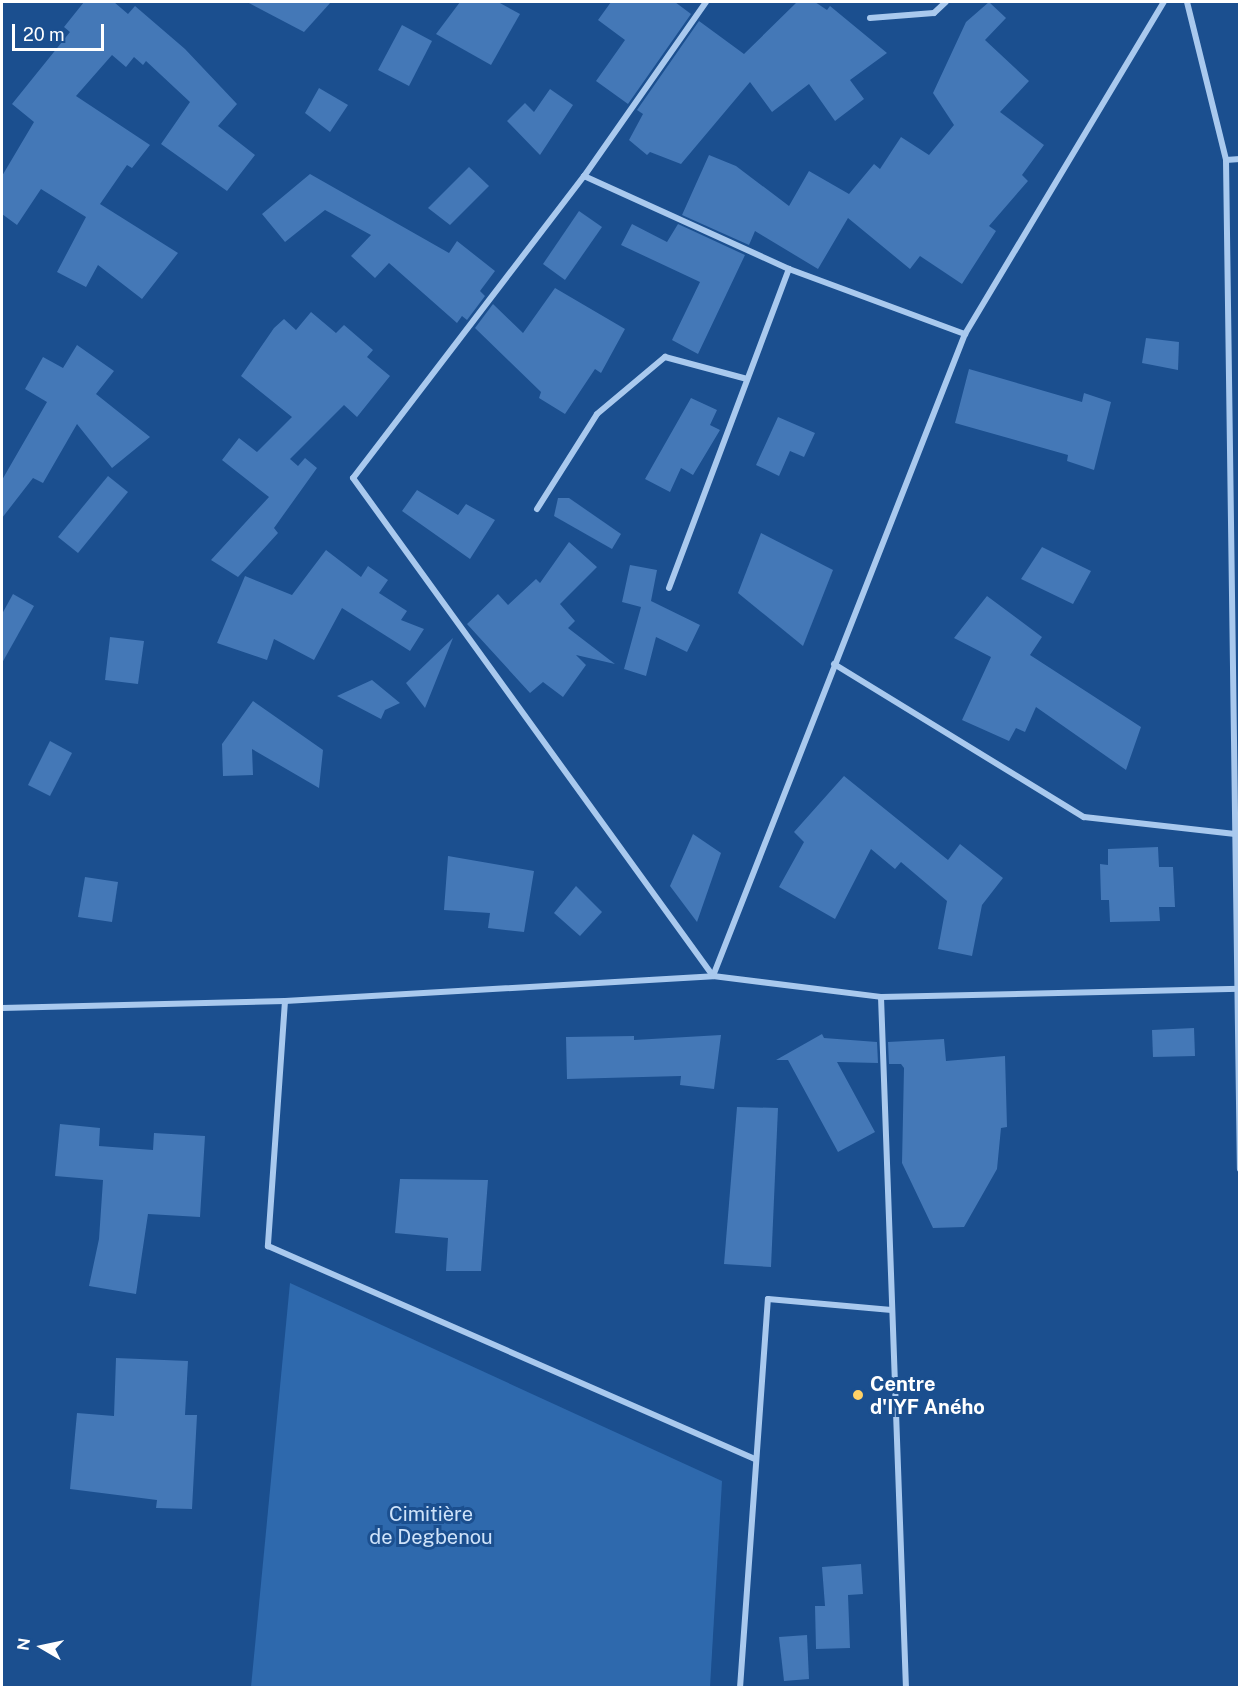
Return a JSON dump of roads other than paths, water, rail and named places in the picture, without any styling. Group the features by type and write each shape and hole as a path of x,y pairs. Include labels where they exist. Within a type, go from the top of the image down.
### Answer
{"street":[{"path":"706,2 584,176 353,478 713,976"},
{"path":"870,18 934,13 946,2"},
{"path":"713,976 965,334 1164,2"},
{"path":"1187,2 1226,160 1239,1169"},
{"path":"1226,160 1239,159"},
{"path":"584,176 789,269 965,334"},
{"path":"669,588 789,269"},
{"path":"537,509 597,414 665,357 747,379"},
{"path":"834,664 1084,818 1235,834"},
{"path":"2,1008 285,1001 713,976 881,997 1238,989"},
{"path":"881,997 906,1688"},
{"path":"285,1001 268,1245 755,1459"},
{"path":"740,1688 768,1299 892,1310"}],"place":[{"name":"Centre d'IYF Aného","path":"858,1395"}],"park label":[{"name":"Cimitière de Degbenou","path":"431,1526"}]}
